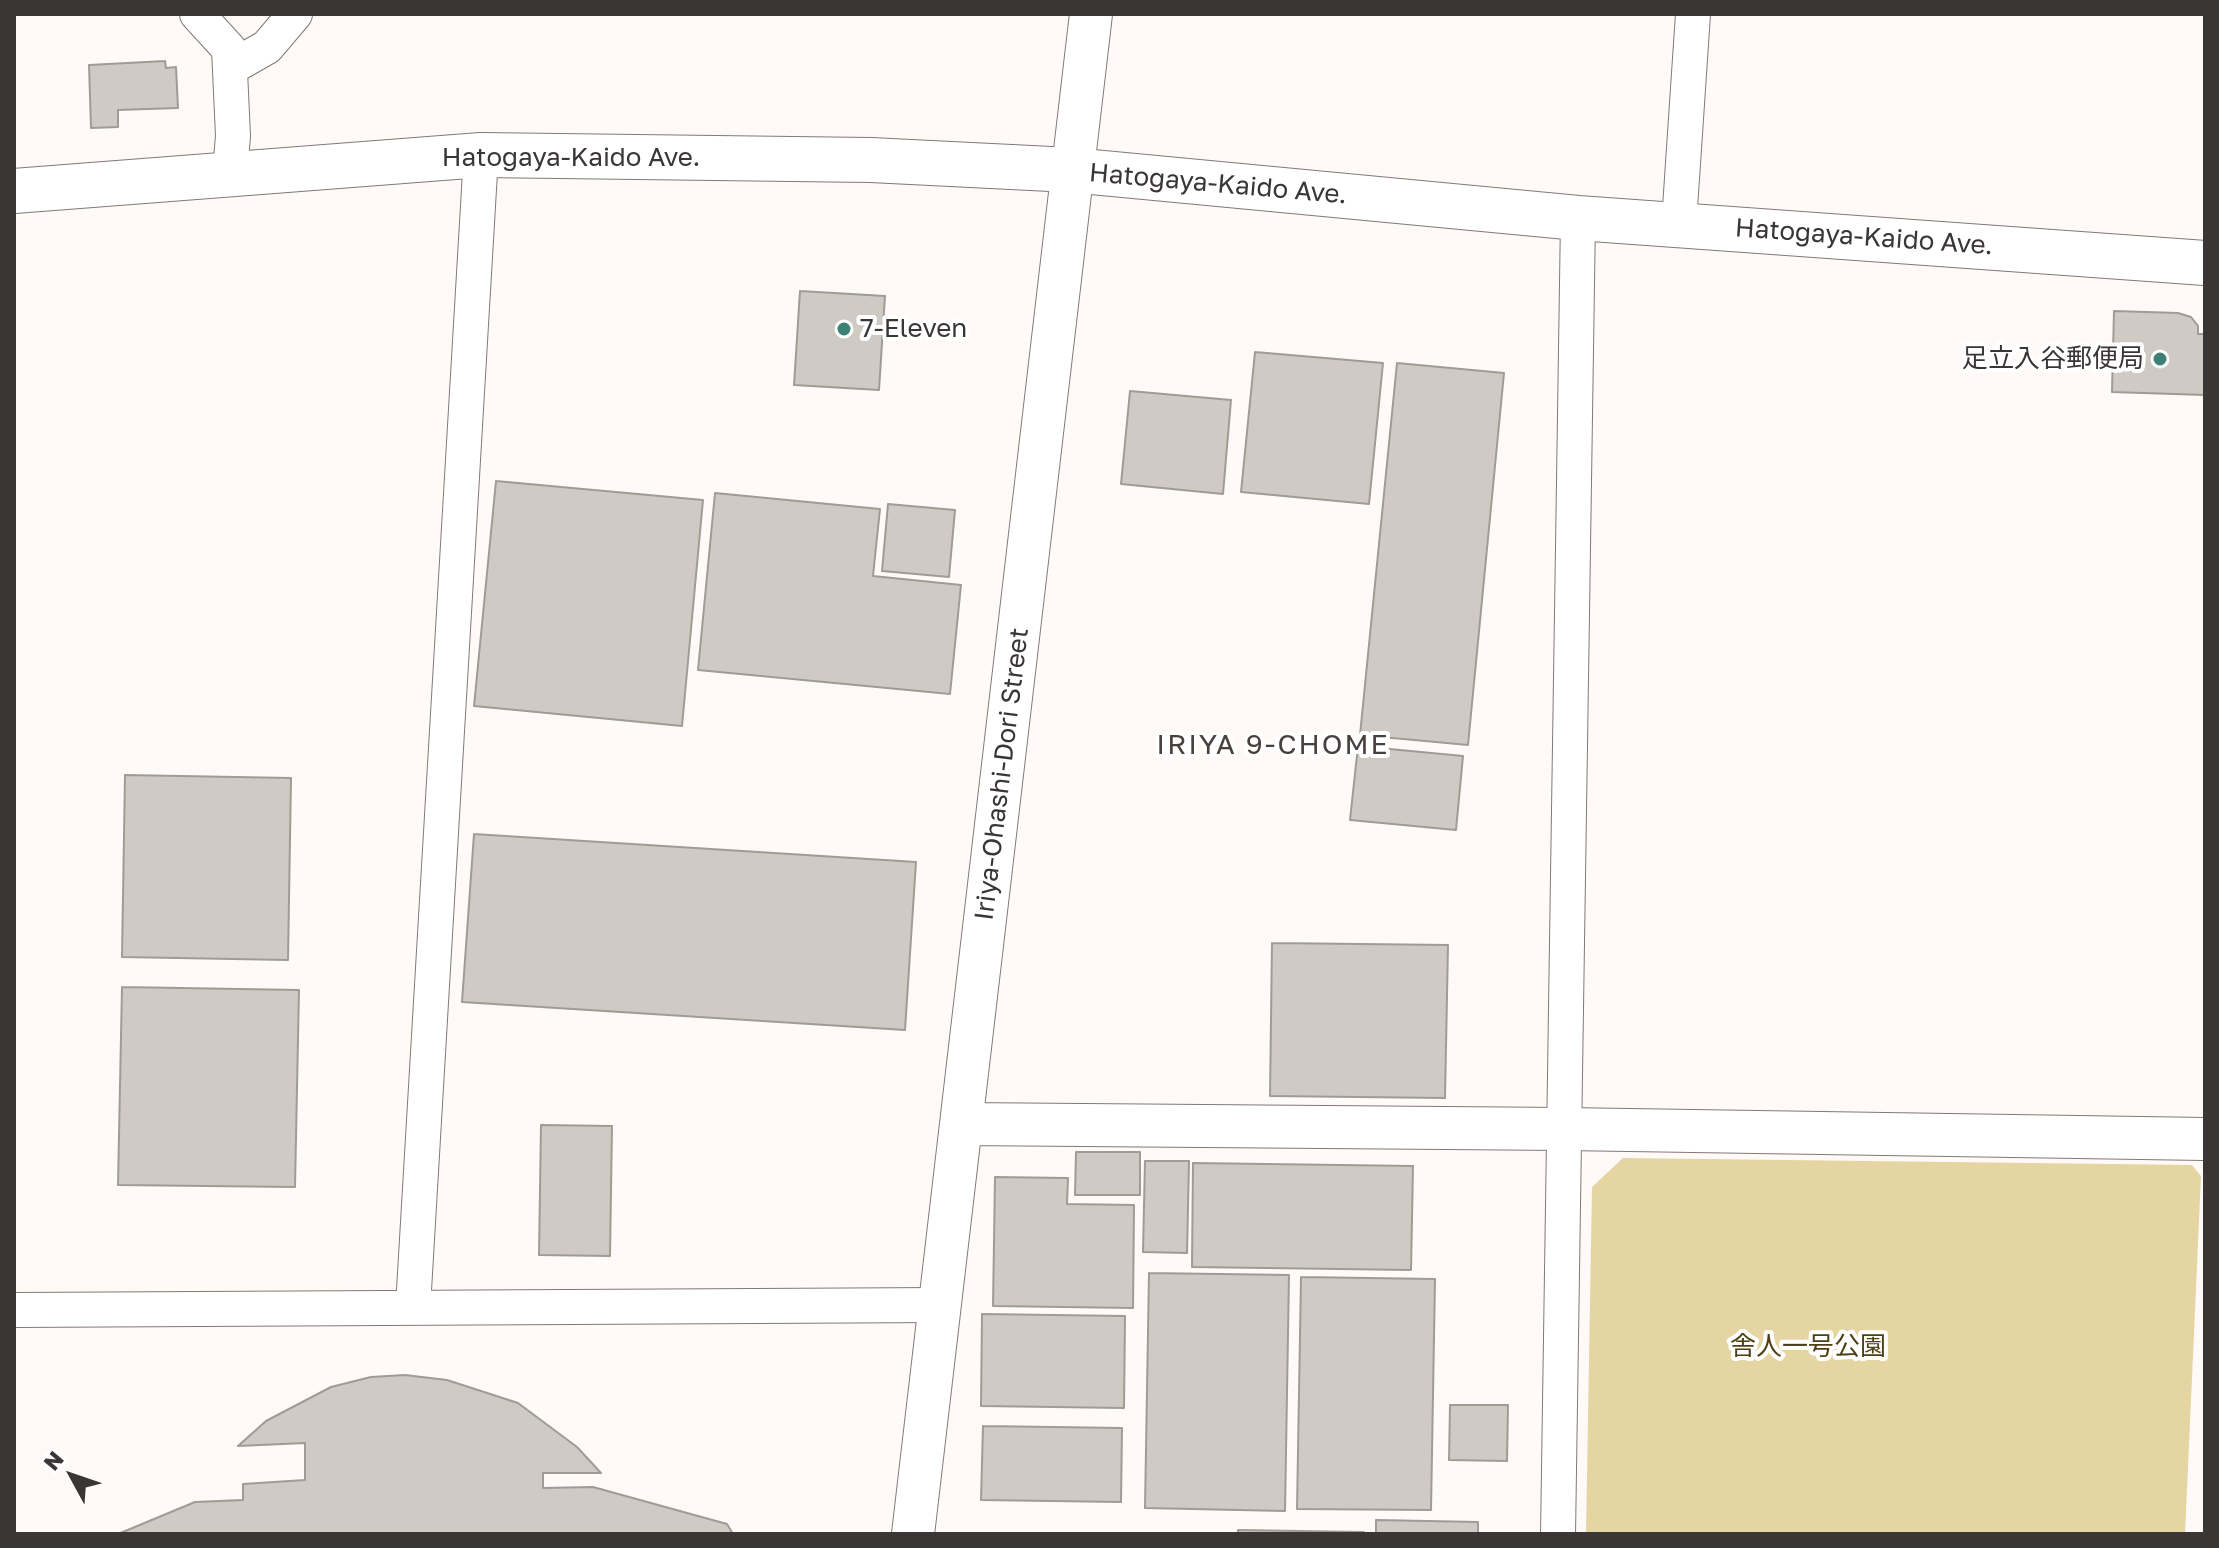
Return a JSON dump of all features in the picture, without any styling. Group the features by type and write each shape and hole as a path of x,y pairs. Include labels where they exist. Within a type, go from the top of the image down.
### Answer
{"main road":[{"name":"Hatogaya-Kaido Ave.","path":"14,191 481,155 722,157 1071,170 1578,218 2205,263"}],"street":[{"path":"197,14 229,49 232,67 230,172"},
{"path":"232,67 267,47 295,14"},
{"name":"Iriya-Ohashi-Dori Street","path":"913,1534 1091,14"},
{"path":"1679,223 1693,14"},
{"path":"413,1307 481,155"},
{"path":"1558,1534 1578,218"},
{"path":"962,1124 2205,1139"},
{"path":"14,1310 941,1305"}],"green space":[{"name":"舎人一号公園","path":"1623,1158 2192,1165 2201,1176 2185,1534 1586,1534 1592,1187"}],"building":[{"path":"165,61 166,68 176,67 178,108 118,110 118,127 91,128 89,65"},
{"path":"800,291 885,296 879,390 794,385"},
{"path":"2114,311 2178,313 2191,317 2198,326 2198,334 2205,334 2205,395 2112,392"},
{"path":"1255,352 1383,363 1369,504 1241,492"},
{"path":"1397,363 1504,373 1468,745 1360,735"},
{"path":"1130,391 1231,400 1223,494 1121,484"},
{"path":"496,481 703,500 682,726 474,706"},
{"path":"715,493 880,509 873,576 961,585 950,694 698,670"},
{"path":"888,504 955,510 949,577 882,571"},
{"path":"1358,746 1463,756 1456,830 1350,820"},
{"path":"125,775 291,778 288,960 122,957"},
{"path":"474,834 916,862 905,1030 462,1002"},
{"path":"1272,943 1448,945 1445,1098 1270,1096"},
{"path":"122,987 299,990 295,1187 118,1185"},
{"path":"541,1125 612,1126 610,1256 539,1255"},
{"path":"1076,1152 1140,1152 1140,1195 1075,1195"},
{"path":"1145,1161 1189,1161 1187,1253 1143,1252"},
{"path":"1193,1163 1413,1166 1411,1270 1192,1267"},
{"path":"995,1177 1068,1178 1067,1204 1134,1205 1133,1308 993,1306"},
{"path":"1149,1273 1289,1275 1285,1511 1145,1508"},
{"path":"1301,1277 1435,1279 1431,1510 1297,1509"},
{"path":"982,1314 1125,1316 1124,1408 981,1406"},
{"path":"405,1375 447,1380 518,1403 577,1447 601,1473 543,1473 543,1488 593,1487 727,1524 733,1534 118,1534 195,1502 243,1500 243,1484 305,1480 305,1443 238,1446 266,1421 331,1387 371,1377"},
{"path":"1450,1405 1508,1405 1507,1461 1449,1460"},
{"path":"983,1426 1122,1428 1121,1502 981,1500"},
{"path":"1376,1520 1478,1522 1478,1534 1376,1534"},
{"path":"1238,1530 1364,1532 1364,1534 1238,1534"}],"place":[{"name":"7-Eleven","path":"844,329"},
{"name":"足立入谷郵便局","path":"2160,359"}],"district":[{"name":"IRIYA 9-CHOME","path":"1273,745"}]}
